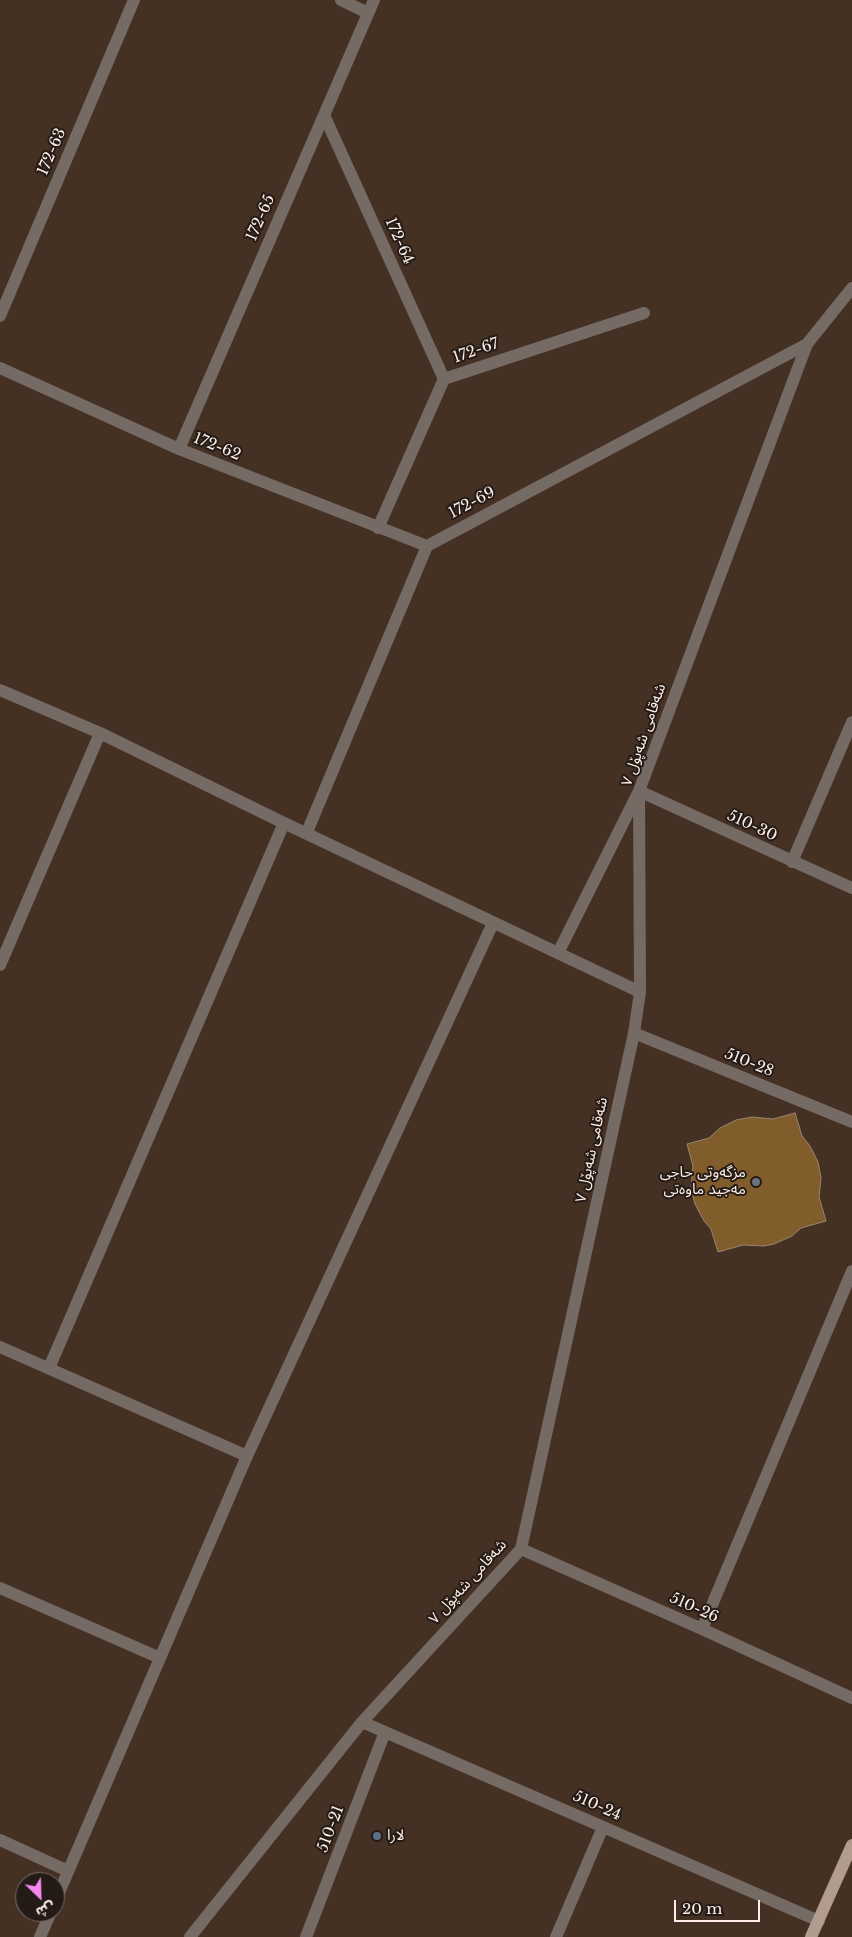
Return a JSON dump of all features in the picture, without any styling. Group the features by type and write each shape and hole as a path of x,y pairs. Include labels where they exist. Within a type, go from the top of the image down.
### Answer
{"main road":[{"path":"811,1937 852,1845"}],"street":[{"name":"172-63","path":"0,316 134,0"},
{"path":"341,0 368,13"},
{"name":"172-65","path":"179,449 374,0"},
{"name":"172-64","path":"324,115 444,380"},
{"name":"شەقامی شەپۆل ٧","path":"190,1937 362,1722 521,1549 634,1034 640,992 639,791 807,344 852,288"},
{"name":"172-67","path":"378,528 444,380 644,313"},
{"name":"172-69","path":"427,546 807,344"},
{"name":"172-62","path":"0,368 179,449 427,546"},
{"path":"307,832 427,546"},
{"path":"0,690 100,733 492,923 640,992"},
{"path":"792,862 852,722"},
{"path":"0,965 4,946 100,733"},
{"path":"558,953 639,791"},
{"name":"510-30","path":"639,791 852,888"},
{"path":"49,1368 284,823"},
{"path":"65,1878 247,1456 492,923"},
{"name":"510-28","path":"634,1034 852,1122"},
{"path":"702,1629 852,1271"},
{"path":"0,1347 247,1456"},
{"name":"510-26","path":"521,1549 852,1698"},
{"path":"0,1588 160,1658"},
{"name":"510-24","path":"362,1722 818,1920"},
{"name":"510-21","path":"306,1937 386,1732"},
{"path":"556,1937 603,1827"},
{"path":"0,1840 68,1871"},
{"path":"40,1937 47,1922"}],"building":[{"name":"مزگەوتی حاجی مەجید ماوەتی","path":"795,1113 802,1136 810,1146 818,1162 821,1178 819,1197 826,1221 801,1228 792,1236 774,1244 764,1246 743,1245 718,1252 711,1229 704,1221 695,1204 691,1189 693,1166 687,1144 709,1138 720,1128 736,1120 752,1117 773,1119"}],"place":[{"name":"مزگەوتی حاجی مەجید ماوەتی","path":"756,1182"},
{"name":"لارا","path":"377,1836"}]}
